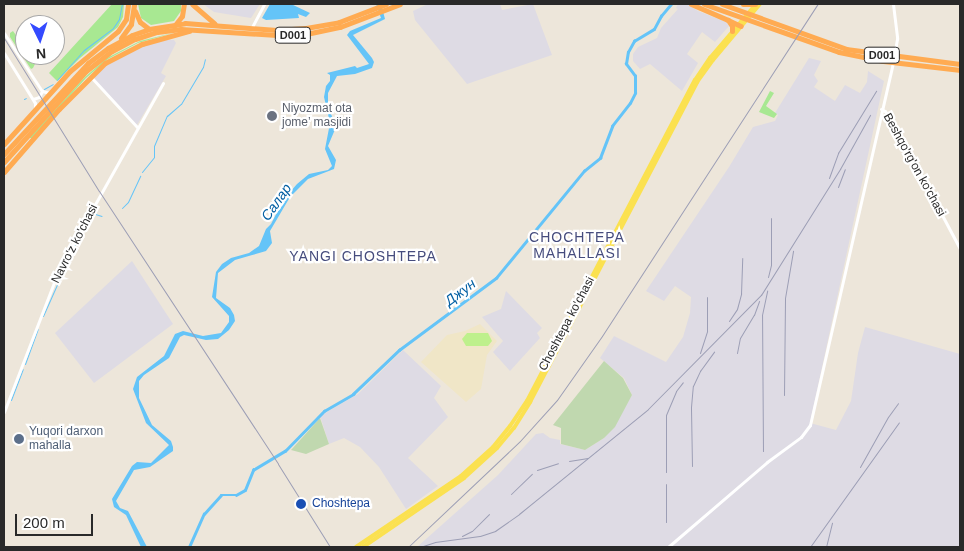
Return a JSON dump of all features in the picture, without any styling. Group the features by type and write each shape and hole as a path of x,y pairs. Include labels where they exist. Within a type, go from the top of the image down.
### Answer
{"highway":[{"path":"4,144 70,71 119,30 126,18 128,4"},
{"path":"169,30 182,16 184,4"},
{"path":"192,4 215,24"},
{"path":"388,6 400,4"},
{"path":"691,4 740,24"},
{"name":"D001","path":"704,4 834,51 960,70"},
{"name":"D001","path":"722,4 839,47 893,59 960,64"},
{"path":"743,4 754,7"},
{"path":"134,5 138,19 149,29 157,32"},
{"path":"117,42 130,26 134,5"},
{"name":"D001","path":"7,153 22,141 95,63 125,44 157,32 169,30 209,29 288,35 340,25 388,6"},
{"path":"728,20 732,26 732,31"},
{"name":"D001","path":"4,162 7,153 83,68 117,42 149,29 176,24 215,24 252,28 294,29 340,25"},
{"path":"4,172 90,76 111,59 142,44 178,33 209,29"},
{"path":"70,71 83,68"},
{"path":"22,141 33,139"}],"main road":[{"name":"Choshtepa ko'chasi","path":"674,122 706,69 754,7 760,4"},
{"name":"Choshtepa ko'chasi","path":"363,547 476,469 507,437 592,279 698,74 732,31 740,24"},
{"name":"Choshtepa ko'chasi","path":"356,547 461,476 493,447 519,417"}],"street":[{"path":"252,28 264,4"},
{"path":"668,547 767,462 801,437 809,428 860,213 881,109 896,52 897,39 893,4"},
{"path":"4,33 42,91 51,93"},
{"path":"4,53 33,99 36,105 34,112"},
{"path":"90,76 137,127"},
{"name":"Navro'z ko'chasi","path":"4,412 56,280 137,127 163,83"},
{"path":"33,99 39,97 42,91"},
{"name":"Beshqo'rg'on ko'chasi","path":"881,109 885,111 892,121 960,249"}],"shaded area":[{"path":"203,4 260,4 251,18 214,12"},
{"path":"428,4 500,4 502,10 533,4 552,55 467,84 415,20 413,11"},
{"path":"678,4 687,4 698,11 726,22 729,26 715,42 702,32 687,54 698,63 682,91 650,64 640,69 633,61 633,54 638,47 657,38 661,28 678,9 676,8"},
{"path":"161,40 174,40 176,43 161,73 166,76 137,125 93,78 110,63 133,50"},
{"path":"809,58 821,61 814,75 818,81 814,87 835,101 845,85 860,93 867,82 868,71 884,81 810,423 836,430 851,401 858,353 865,327 960,354 960,547 417,547 498,475 536,434 543,433 550,438 560,440 560,444 585,450 604,438 632,395 624,378 600,358 614,336 666,362 683,337 690,313 691,297 675,286 664,301 646,291 729,167 753,127 775,121 778,115 775,113"},
{"path":"132,261 173,324 94,383 55,333"},
{"path":"506,291 542,328 537,333 540,338 510,371 493,352 503,341 482,317 501,309"},
{"path":"480,324 497,341 487,355 481,389 466,402 421,362 447,335 465,331"},
{"path":"403,350 441,386 434,398 448,417 408,458 438,486 406,509 379,467 360,447 344,438 329,444 320,416 358,394"}],"green space":[{"path":"112,4 124,4 123,17 118,27 80,58 57,81 49,73 56,65 65,65 65,55"},
{"path":"138,4 181,4 181,11 174,21 151,25 141,18"},
{"path":"13,31 15,34 15,45 10,37 10,33"},
{"path":"177,32 138,43 108,59 86,78 32,138 29,138 85,77 107,58 140,41"},
{"path":"770,91 774,93 766,106 777,114 774,118 759,112"},
{"path":"467,333 488,333 492,341 488,346 466,346 462,339"},
{"path":"604,361 623,378 632,395 615,427 604,438 585,450 561,444 561,428 553,425"},
{"path":"320,418 329,444 306,454 291,450"}],"water":[{"path":"270,4 291,4 310,13 306,17 298,14 299,18 266,20 262,18"},
{"name":"Салар","path":"376,4 381,4 385,19 353,35 372,58 374,62 372,68 355,74 337,76 328,93 328,106 336,127 328,146 336,160 334,169 308,179 290,197 270,231 272,243 266,251 235,260 218,273 216,298 230,308 234,315 235,321 229,330 218,339 206,340 184,335 180,337 169,358 144,375 139,381 139,398 152,425 171,441 173,447 173,451 150,467 134,470 116,501 120,508 128,511 147,547 141,547 126,515 114,507 112,499 132,466 137,462 151,463 169,445 146,423 133,389 137,377 164,356 175,334 183,331 203,336 221,333 229,322 229,316 212,297 216,272 222,264 231,258 249,253 259,246 266,229 271,224 284,199 297,184 309,174 328,170 332,166 325,149 330,123 324,97 326,86 330,81 330,75 327,73 369,64 347,35 350,31 381,18"}],"waterway":[{"path":"57,80 84,50 113,28 119,19 122,4"},
{"name":"Джун","path":"189,547 204,514 221,495 236,495 245,490 253,470 285,451 324,411 353,394 399,350 496,278 584,171 600,158 612,126 630,103 635,93 635,76 626,64 628,52 634,41 654,29 661,16 671,4"},
{"path":"142,172 154,157 154,146 167,116 181,104 203,67 205,59"},
{"path":"44,89 53,84"},
{"path":"122,208 128,202 140,176"},
{"path":"43,316 76,242 92,213 102,216"},
{"path":"25,364 38,329"},
{"path":"11,400 23,369"}],"railway":[{"path":"408,547 520,441 557,400 602,336 818,4"},
{"path":"4,38 99,191 278,464 330,547"},
{"path":"829,178 838,153 876,91"},
{"path":"420,547 435,542 480,536 495,531 519,514 648,409 761,295 840,169 870,115"},
{"path":"838,187 845,169"},
{"path":"768,277 771,265 771,218"},
{"path":"784,395 785,298 793,251"},
{"path":"729,321 737,309 741,294 742,258"},
{"path":"763,451 762,315 767,291"},
{"path":"700,353 707,331 707,297"},
{"path":"737,353 740,338 754,315 759,301"},
{"path":"692,466 691,407 693,386 700,371 714,352"},
{"path":"666,472 666,415 676,391 683,382"},
{"path":"860,467 898,403"},
{"path":"810,547 899,422"},
{"path":"569,461 588,458"},
{"path":"537,470 558,463"},
{"path":"511,494 532,474"},
{"path":"666,484 666,522"},
{"path":"462,536 472,531 489,514"},
{"path":"826,547 832,523"}],"place":[{"name":"Niyozmat ota jome’ masjidi","path":"272,116"},
{"name":"Yuqori darxon mahalla","path":"19,439"},
{"name":"Choshtepa","path":"301,504"}],"district":[{"name":"CHOCHTEPA MAHALLASI","path":"577,246"},
{"name":"YANGI CHOSHTEPA","path":"363,256"}]}
